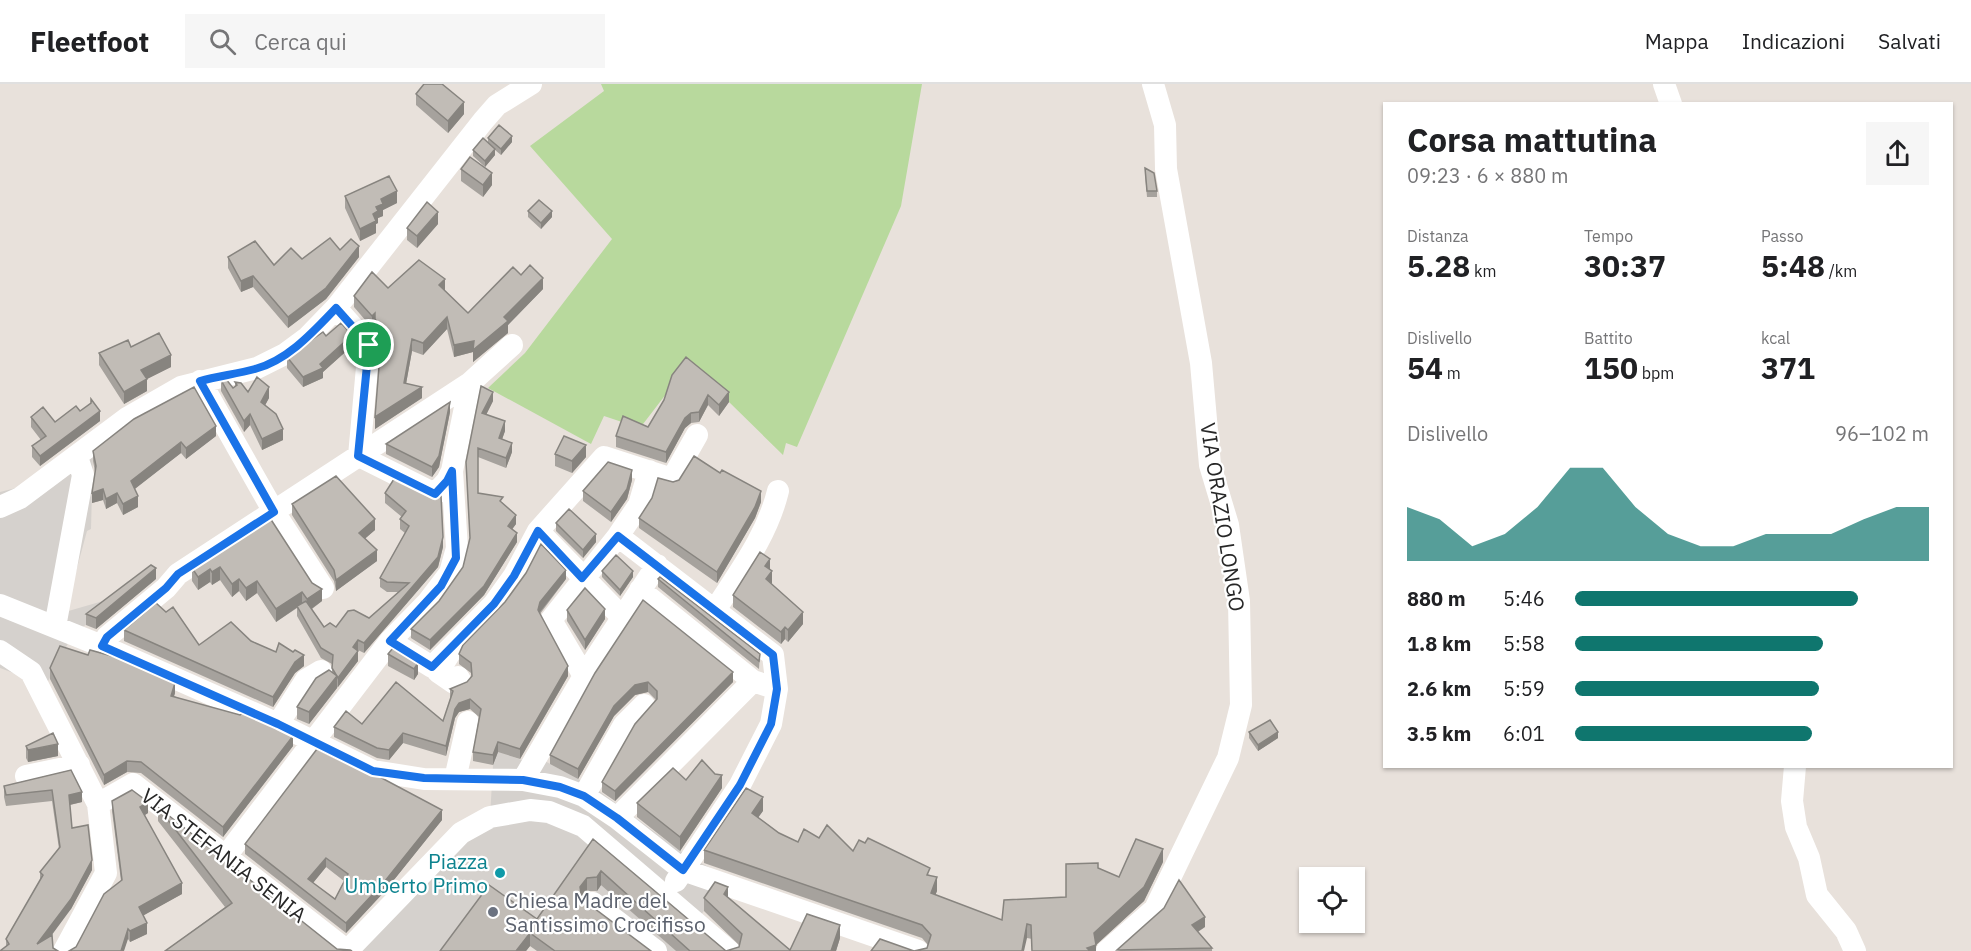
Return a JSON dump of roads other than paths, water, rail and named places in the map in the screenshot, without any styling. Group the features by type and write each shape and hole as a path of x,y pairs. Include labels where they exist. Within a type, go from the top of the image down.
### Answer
{"street":[{"path":"0,507 20,498 127,418 181,387 256,368 285,354 308,337 336,308 497,105 531,84"},
{"name":"VIA ORAZIO LONGO","path":"1107,951 1155,909 1228,758 1240,705 1238,590 1228,525 1210,465 1201,363 1166,169 1165,125 1153,84"},
{"path":"1664,84 1670,102"},
{"path":"336,308 369,345 358,456"},
{"path":"102,646 107,637 166,588 178,574 470,383 512,345"},
{"path":"200,381 274,512 323,588"},
{"path":"226,856 390,641 441,586 456,558 452,471 470,383"},
{"path":"390,641 432,667 494,604 514,576 538,531 581,486 604,457 672,479 697,435"},
{"path":"64,630 84,451"},
{"path":"358,456 435,494 447,481 452,471"},
{"path":"584,676 550,620 615,539 639,505 649,471"},
{"path":"715,610 761,538 772,513 778,491"},
{"path":"538,531 622,617"},
{"path":"615,539 659,567 773,655 777,689 771,724 740,785 665,897"},
{"path":"523,780 584,676 622,617 659,567"},
{"path":"642,588 753,681 777,689"},
{"path":"0,605 102,646 278,724 373,771 397,776 523,780 587,791 687,864 726,886 918,951"},
{"path":"449,650 451,656 438,672 454,683 458,678 460,680"},
{"path":"0,651 32,672 98,804 106,873 103,882 78,920 64,951"},
{"path":"278,724 306,680 321,671"},
{"path":"621,814 753,681"},
{"path":"587,791 624,724 644,705"},
{"path":"455,778 468,722"},
{"path":"26,777 79,765"},
{"path":"1795,768 1792,801 1796,827 1809,858 1817,895 1845,931 1855,951"},
{"name":"VIA STEFANIA SENIA","path":"98,804 133,784 349,950"},
{"path":"349,950 461,833 490,817 530,810 549,812 583,826 729,951"},
{"path":"593,903 656,951"}],"place":[{"name":"Piazza Umberto Primo","path":"500,873"},
{"name":"Chiesa Madre del Santissimo Crocifisso","path":"493,912"}]}
